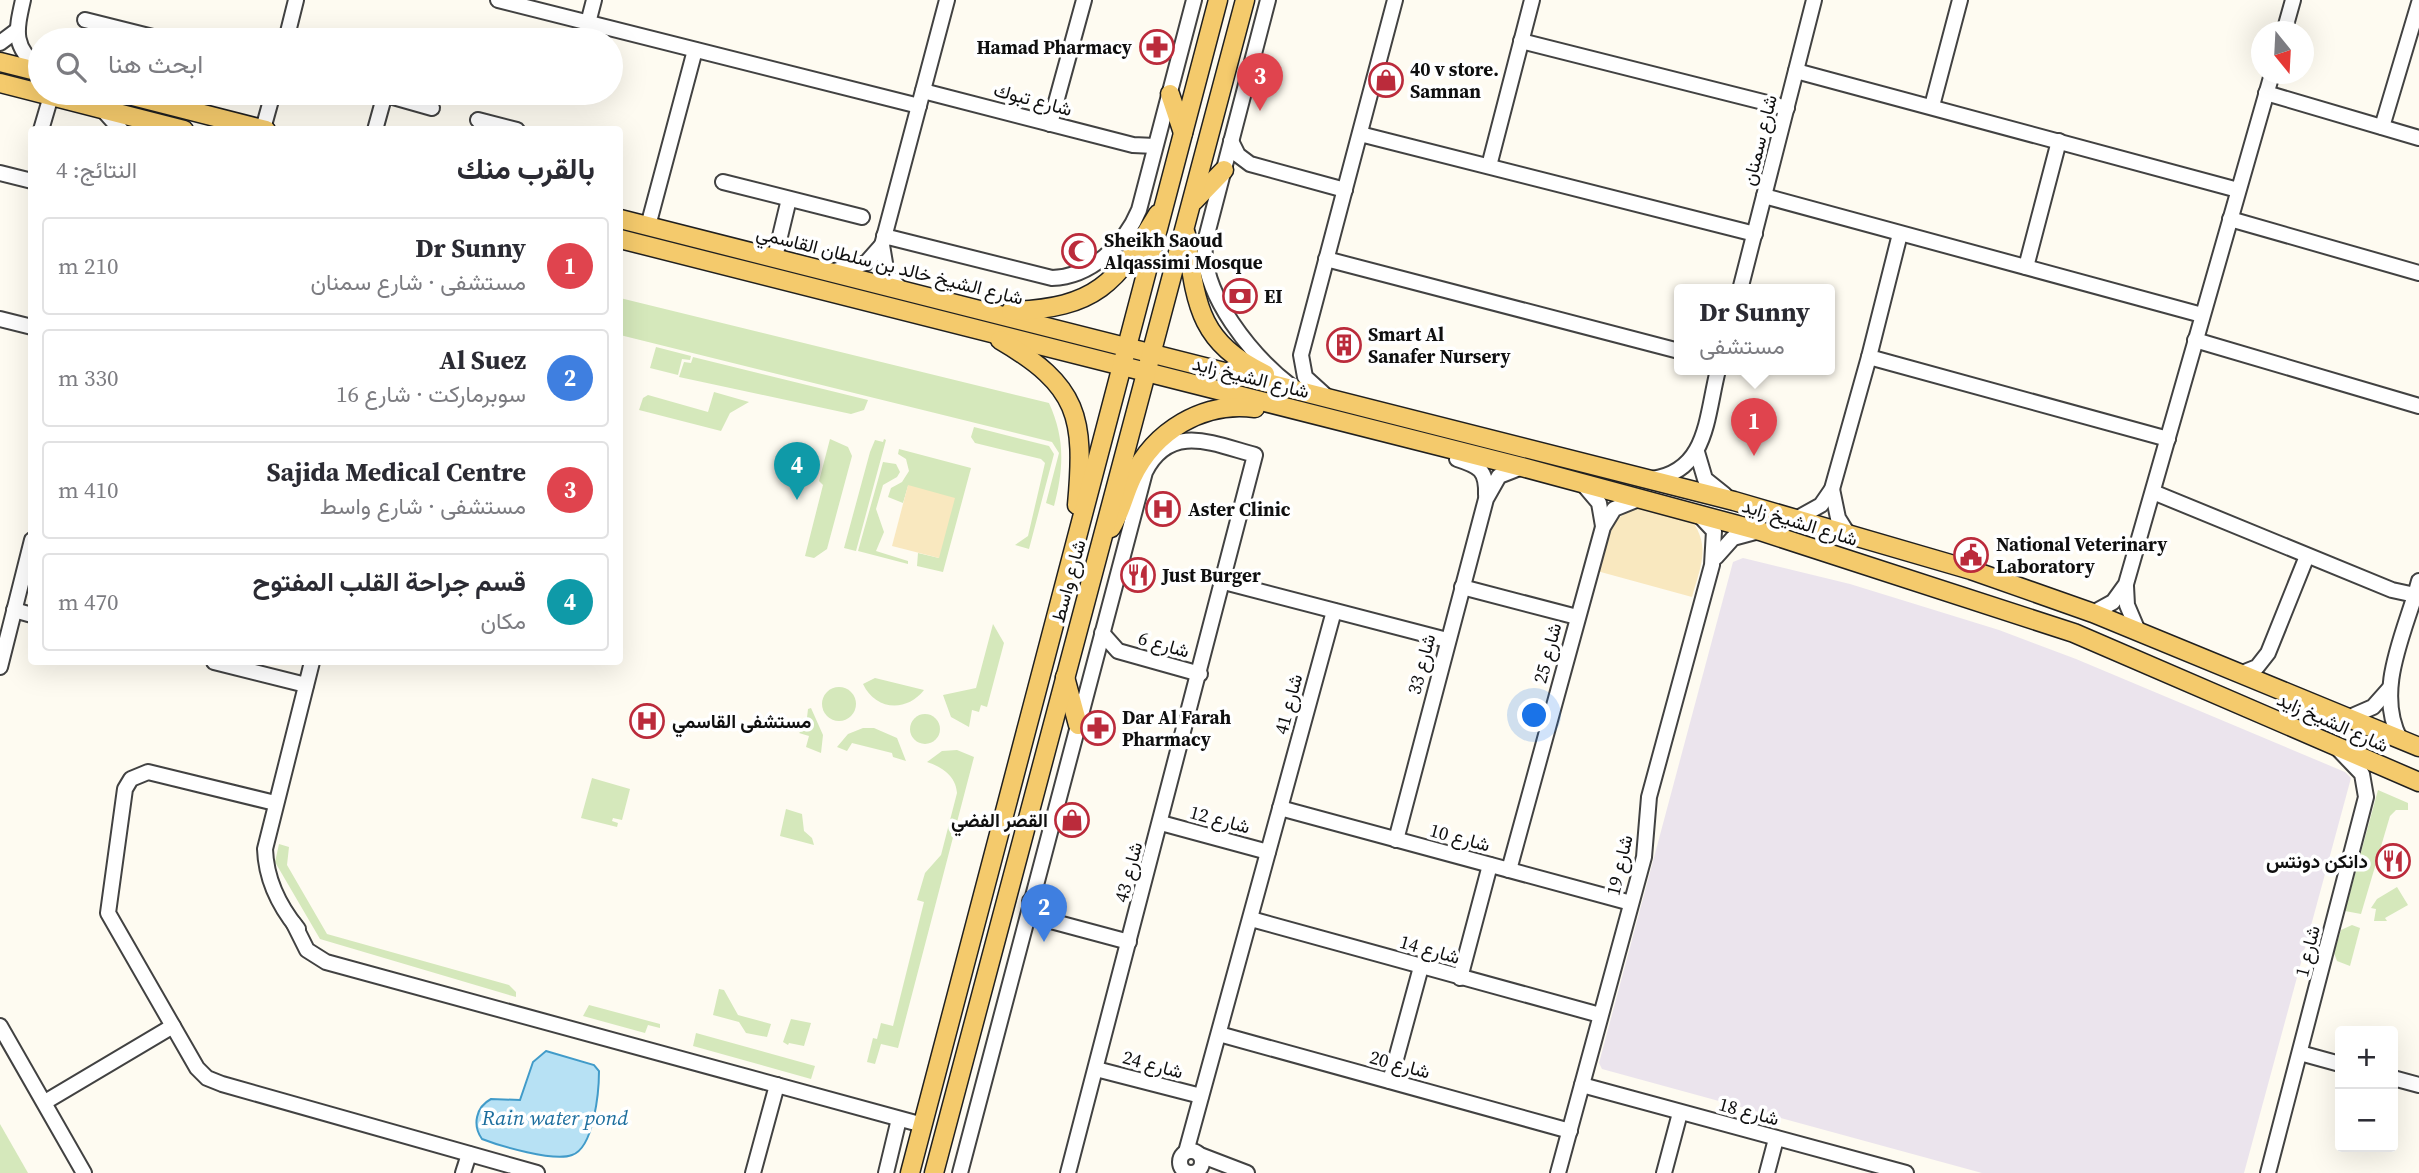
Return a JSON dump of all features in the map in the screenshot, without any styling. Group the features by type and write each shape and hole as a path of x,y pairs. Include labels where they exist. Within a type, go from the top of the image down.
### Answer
{"main road":[{"name":"شارع واسط","path":"910,1173 1218,0"},
{"name":"شارع واسط","path":"934,1173 1245,0"},
{"path":"0,62 28,68"},
{"path":"0,83 28,90"},
{"path":"1170,94 1184,135"},
{"path":"86,105 164,126"},
{"path":"177,105 254,126"},
{"path":"1191,204 1224,170"},
{"path":"989,312 1052,309 1083,299 1104,287 1129,259 1168,196"},
{"name":"شارع الشيخ خالد بن سلطان القاسمي","path":"623,220 1151,353"},
{"path":"1185,226 1194,289 1212,335 1238,360 1296,390"},
{"name":"شارع الشيخ خالد بن سلطان القاسمي","path":"623,240 1146,372"},
{"path":"979,328 1040,364 1066,396 1080,433 1076,516 1079,529"},
{"name":"شارع الشيخ زايد","path":"1151,353 1734,501 1971,570 2093,613 2419,747"},
{"name":"شارع الشيخ زايد","path":"1146,372 1581,482 1760,531 2074,633 2419,782"},
{"path":"1099,545 1120,512 1132,478 1170,430 1206,412 1241,407 1284,413 1306,412"},
{"path":"1065,677 1078,725"}],"street":[{"path":"23,0 16,31 28,57"},
{"path":"289,28 296,0"},
{"path":"498,0 608,28"},
{"path":"588,23 594,0"},
{"path":"901,289 883,265 883,241 947,0"},
{"path":"1051,124 1084,0"},
{"path":"883,241 1043,276 1069,275 1109,253 1127,234 1139,210 1194,0"},
{"path":"1268,0 1205,242 1206,274 1259,359 1296,390"},
{"path":"1329,398 1305,377 1300,363 1395,0"},
{"path":"1489,166 1532,0"},
{"name":"شارع سمنان","path":"1742,284 1814,0"},
{"path":"1932,106 1960,0"},
{"path":"2287,21 2293,0"},
{"path":"2382,127 2419,3"},
{"path":"85,20 115,28"},
{"path":"0,43 16,31"},
{"path":"623,32 919,106"},
{"path":"1521,41 1787,108"},
{"path":"648,226 695,50"},
{"path":"1796,71 2238,190"},
{"path":"2138,631 2127,605 2126,584 2269,84"},
{"name":"شارع تبوك","path":"923,91 1133,145 1155,146"},
{"path":"2266,93 2419,138"},
{"path":"42,126 48,105"},
{"path":"266,126 270,105"},
{"path":"376,126 380,105"},
{"path":"422,105 432,108"},
{"path":"102,109 117,126"},
{"path":"478,120 501,126"},
{"path":"1360,134 1755,234"},
{"path":"1231,141 1238,155 1250,164 1345,190"},
{"path":"2026,267 2059,141"},
{"path":"1133,145 1150,167"},
{"path":"1224,170 1250,164"},
{"path":"0,173 28,176"},
{"path":"723,182 862,217"},
{"path":"1764,197 2202,315"},
{"path":"775,257 789,199"},
{"path":"2230,219 2419,273"},
{"path":"1796,519 1821,505 1832,489 1900,234"},
{"path":"834,271 866,263 883,241"},
{"path":"1326,258 1674,350"},
{"path":"0,319 28,326"},
{"path":"2195,340 2419,406"},
{"path":"1869,358 2168,439"},
{"path":"1647,479 1679,472 1697,452 1717,375"},
{"name":"شارع 43","path":"1068,1173 1255,455 1186,439 1168,445 1148,458"},
{"path":"1439,446 1458,459 1481,469 1486,477 1486,499"},
{"path":"1697,452 1705,479 1734,501"},
{"path":"960,1173 1148,458"},
{"name":"شارع 33","path":"1396,840 1486,499 1499,476 1522,467"},
{"path":"1581,482 1599,503 1603,527"},
{"path":"1832,489 1838,518 1848,534"},
{"path":"2153,492 2392,590 2417,588 2389,689 2390,716 2400,738"},
{"name":"شارع 25","path":"1508,870 1603,527 1614,509 1641,498"},
{"path":"1695,512 1714,531 1713,565"},
{"path":"1713,565 1729,541 1760,531"},
{"path":"0,667 28,556"},
{"path":"2242,673 2257,667 2269,653 2307,556"},
{"name":"شارع 19","path":"1558,1173 1646,848 1648,797 1713,565"},
{"path":"1224,582 1447,640"},
{"path":"2093,613 2113,602 2126,584"},
{"path":"1462,587 1577,617"},
{"path":"14,610 28,614"},
{"name":"شارع 41","path":"1191,1164 1192,1126 1334,611"},
{"name":"شارع 6","path":"1102,633 1118,651 1199,674"},
{"name":"شارع 6","path":"1095,660 1118,651"},
{"path":"226,665 306,685"},
{"path":"311,665 269,828 265,859 276,895 294,924 302,944 312,955 326,962 347,965 923,1125"},
{"path":"2350,717 2373,707 2389,689"},
{"name":"شارع 1","path":"2268,1173 2366,791 2362,774 2336,746"},
{"path":"275,803 148,772 137,774 127,784 108,913 113,926 124,939 197,1068 207,1077 240,1088 537,1173"},
{"name":"شارع 10","path":"1280,808 1631,904"},
{"name":"شارع 12","path":"1161,824 1268,852"},
{"path":"1460,978 1489,865"},
{"path":"1030,901 1047,920 1129,942"},
{"name":"شارع 14","path":"1251,919 1600,1015"},
{"path":"1023,929 1047,920"},
{"path":"1390,1081 1421,967"},
{"path":"0,1026 84,1173"},
{"path":"45,1102 173,1026"},
{"name":"شارع 20","path":"1219,1034 1570,1131"},
{"path":"2300,1053 2335,1063"},
{"name":"شارع 24","path":"1096,1069 1201,1096"},
{"path":"2398,1079 2419,1085"},
{"path":"753,1173 777,1085"},
{"name":"شارع 18","path":"1582,1085 1776,1139 1871,1169 1906,1173"},
{"path":"1664,1173 1680,1113"},
{"path":"886,1173 899,1119"},
{"path":"1767,1173 1776,1139"},
{"path":"463,1173 469,1154"},
{"path":"1191,1164 1226,1167 1247,1173"}],"shaded area":[{"path":"1743,558 1850,584 1999,630 2076,659 2345,772 2351,778 2244,1173 1982,1173 1602,1069 1599,1063 1733,562"}],"green space":[{"path":"623,299 1049,403 1058,429 1061,453 1060,479 1054,506 1046,503 1059,453 1052,442 623,336"},
{"path":"656,347 691,356 690,360 682,359 678,375 650,368"},
{"path":"693,357 868,400 864,410 851,414 679,377 684,362 691,363"},
{"path":"714,392 749,402 730,413 721,431 639,410 643,398 648,395 708,412"},
{"path":"974,427 1049,446 1054,454 1029,549 1015,545 1028,536 1045,463 1041,459 975,443 971,437"},
{"path":"830,439 848,447 852,456 827,549 814,558 805,556 823,485 819,481"},
{"path":"875,440 883,442 886,440 856,551 844,548 870,452"},
{"path":"899,449 971,468 943,572 917,566 918,553 939,558 908,486 903,503 888,497 891,488 902,482 909,471 906,459 898,454"},
{"path":"883,462 896,464 900,472 897,477 883,485 876,509 884,532 876,551 908,561 908,564 858,551"},
{"path":"993,624 1004,643 987,707 981,705 979,712 972,710 969,727 951,717 943,695 976,688"},
{"path":"875,678 924,690 909,702 891,705 868,693 863,684"},
{"path":"839,687 851,692 856,704 851,716 839,721 827,716 822,704 827,692"},
{"path":"811,708 823,735 821,753 806,747 809,736 799,733 806,726 808,709"},
{"path":"925,714 936,718 940,729 936,740 925,744 914,740 910,729 914,718"},
{"path":"863,728 874,728 897,738 906,761 893,757 892,753 852,743 847,751 837,747 848,734"},
{"path":"957,750 974,757 898,1048 881,1044 875,1064 867,1062 873,1038 877,1039 881,1023 893,1026 924,902 917,900 925,873 941,855 957,793 954,782 947,773 927,762 942,751"},
{"path":"592,778 630,789 622,820 613,818 612,821 618,823 617,827 581,818"},
{"path":"2378,790 2408,803 2408,810 2396,810 2390,816 2361,914 2345,911"},
{"path":"786,809 802,814 804,831 812,838 814,845 780,836"},
{"path":"279,844 289,847 287,865 327,934 509,985 516,992 516,997 320,939 275,862"},
{"path":"2397,887 2408,905 2385,918 2387,921 2374,921 2376,909 2371,908 2377,899"},
{"path":"2352,925 2360,928 2350,966 2337,961 2334,953 2341,930"},
{"path":"719,989 724,990 738,1015 771,1024 767,1037 746,1033 739,1022 713,1015"},
{"path":"589,1005 660,1024 660,1028 648,1025 645,1033 583,1016"},
{"path":"791,1019 811,1023 804,1046 783,1042"},
{"path":"696,1033 815,1066 811,1079 693,1046"},
{"path":"0,1124 28,1173 0,1173"}],"sand":[{"path":"908,485 955,498 939,558 892,546"},
{"path":"1640,508 1692,521 1698,531 1702,558 1692,597 1597,571 1605,539 1613,523 1628,512"}],"water":[{"name":"Rain water pond","path":"546,1051 594,1065 599,1071 594,1118 586,1142 572,1155 564,1157 540,1155 482,1139 476,1122 479,1111 491,1099 520,1100 533,1062"}],"place":[{"name":"Hamad Pharmacy","path":"1157,47"},
{"name":"40 v store. Samnan","path":"1386,80"},
{"name":"Sajida Medical Centre","path":"1260,111"},
{"name":"Sheikh Saoud Alqassimi Mosque","path":"1079,251"},
{"name":"EI","path":"1240,296"},
{"name":"Smart Al Sanafer Nursery","path":"1344,345"},
{"name":"Dr Sunny","path":"1754,456"},
{"name":"قسم جراحة القلب المفتوح","path":"797,500"},
{"name":"Aster Clinic","path":"1163,509"},
{"name":"National Veterinary Laboratory","path":"1971,555"},
{"name":"Just Burger","path":"1138,575"},
{"name":"مستشفى القاسمي","path":"647,721"},
{"name":"Dar Al Farah Pharmacy","path":"1098,728"},
{"name":"القصر الفضي","path":"1072,820"},
{"name":"دانكن دونتس","path":"2393,861"},
{"name":"Al Suez","path":"1044,942"}]}
